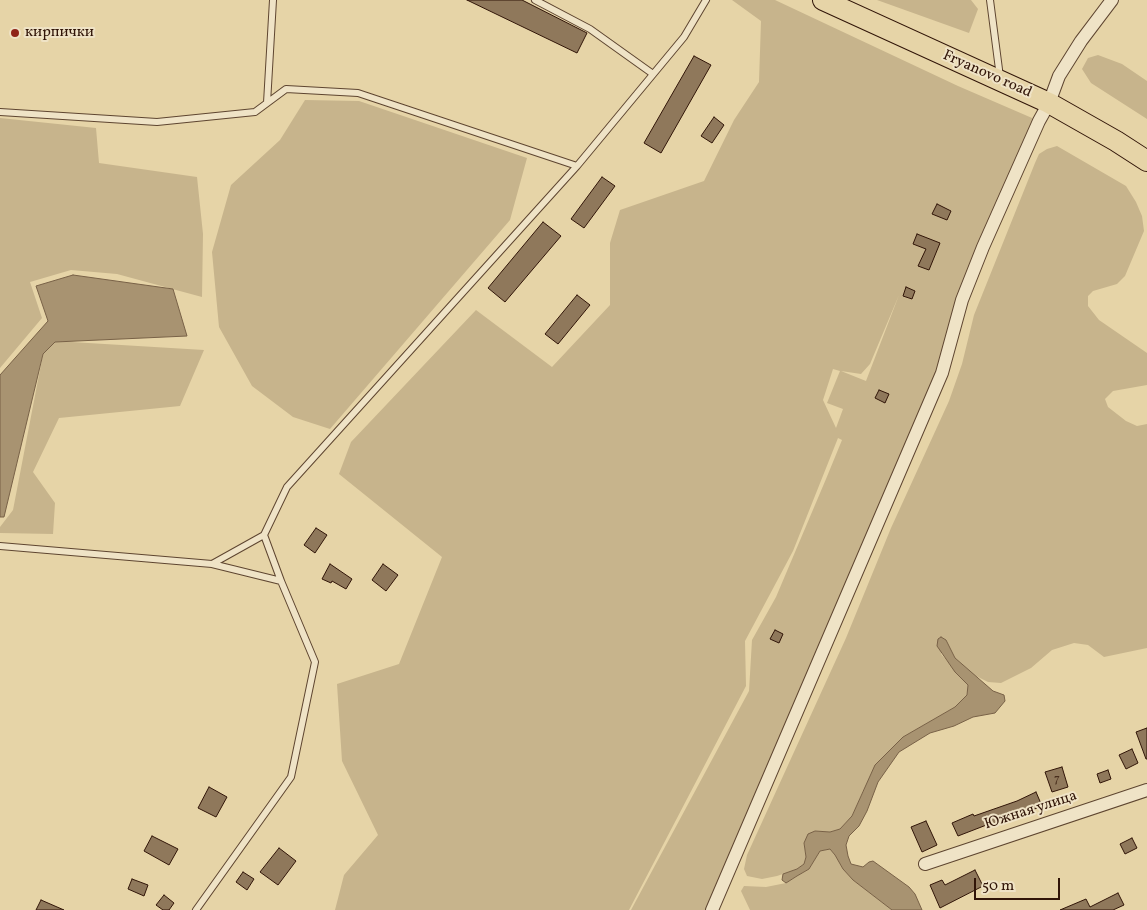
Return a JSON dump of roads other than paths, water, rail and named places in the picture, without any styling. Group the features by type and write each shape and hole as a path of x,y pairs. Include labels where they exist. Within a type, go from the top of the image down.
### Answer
{"main road":[{"name":"Fryanovo road","path":"823,0 1049,103 1147,161"}],"street":[{"path":"712,910 942,373 962,300 983,247 1039,121 1049,103 1059,76 1081,41 1112,0"},
{"name":"Южная улица","path":"925,864 1147,790"}],"lane":[{"path":"267,103 273,0"},
{"path":"534,0 590,29 653,74"},
{"path":"212,564 264,535 287,487 577,166 684,37 706,0"},
{"path":"990,0 1000,81"},
{"path":"0,112 157,122 255,112 286,89 358,93 577,166"},
{"path":"196,910 291,777 315,662 264,535"},
{"path":"0,546 212,564 282,581"}],"place":[{"name":"кирпички","path":"15,33"}]}
